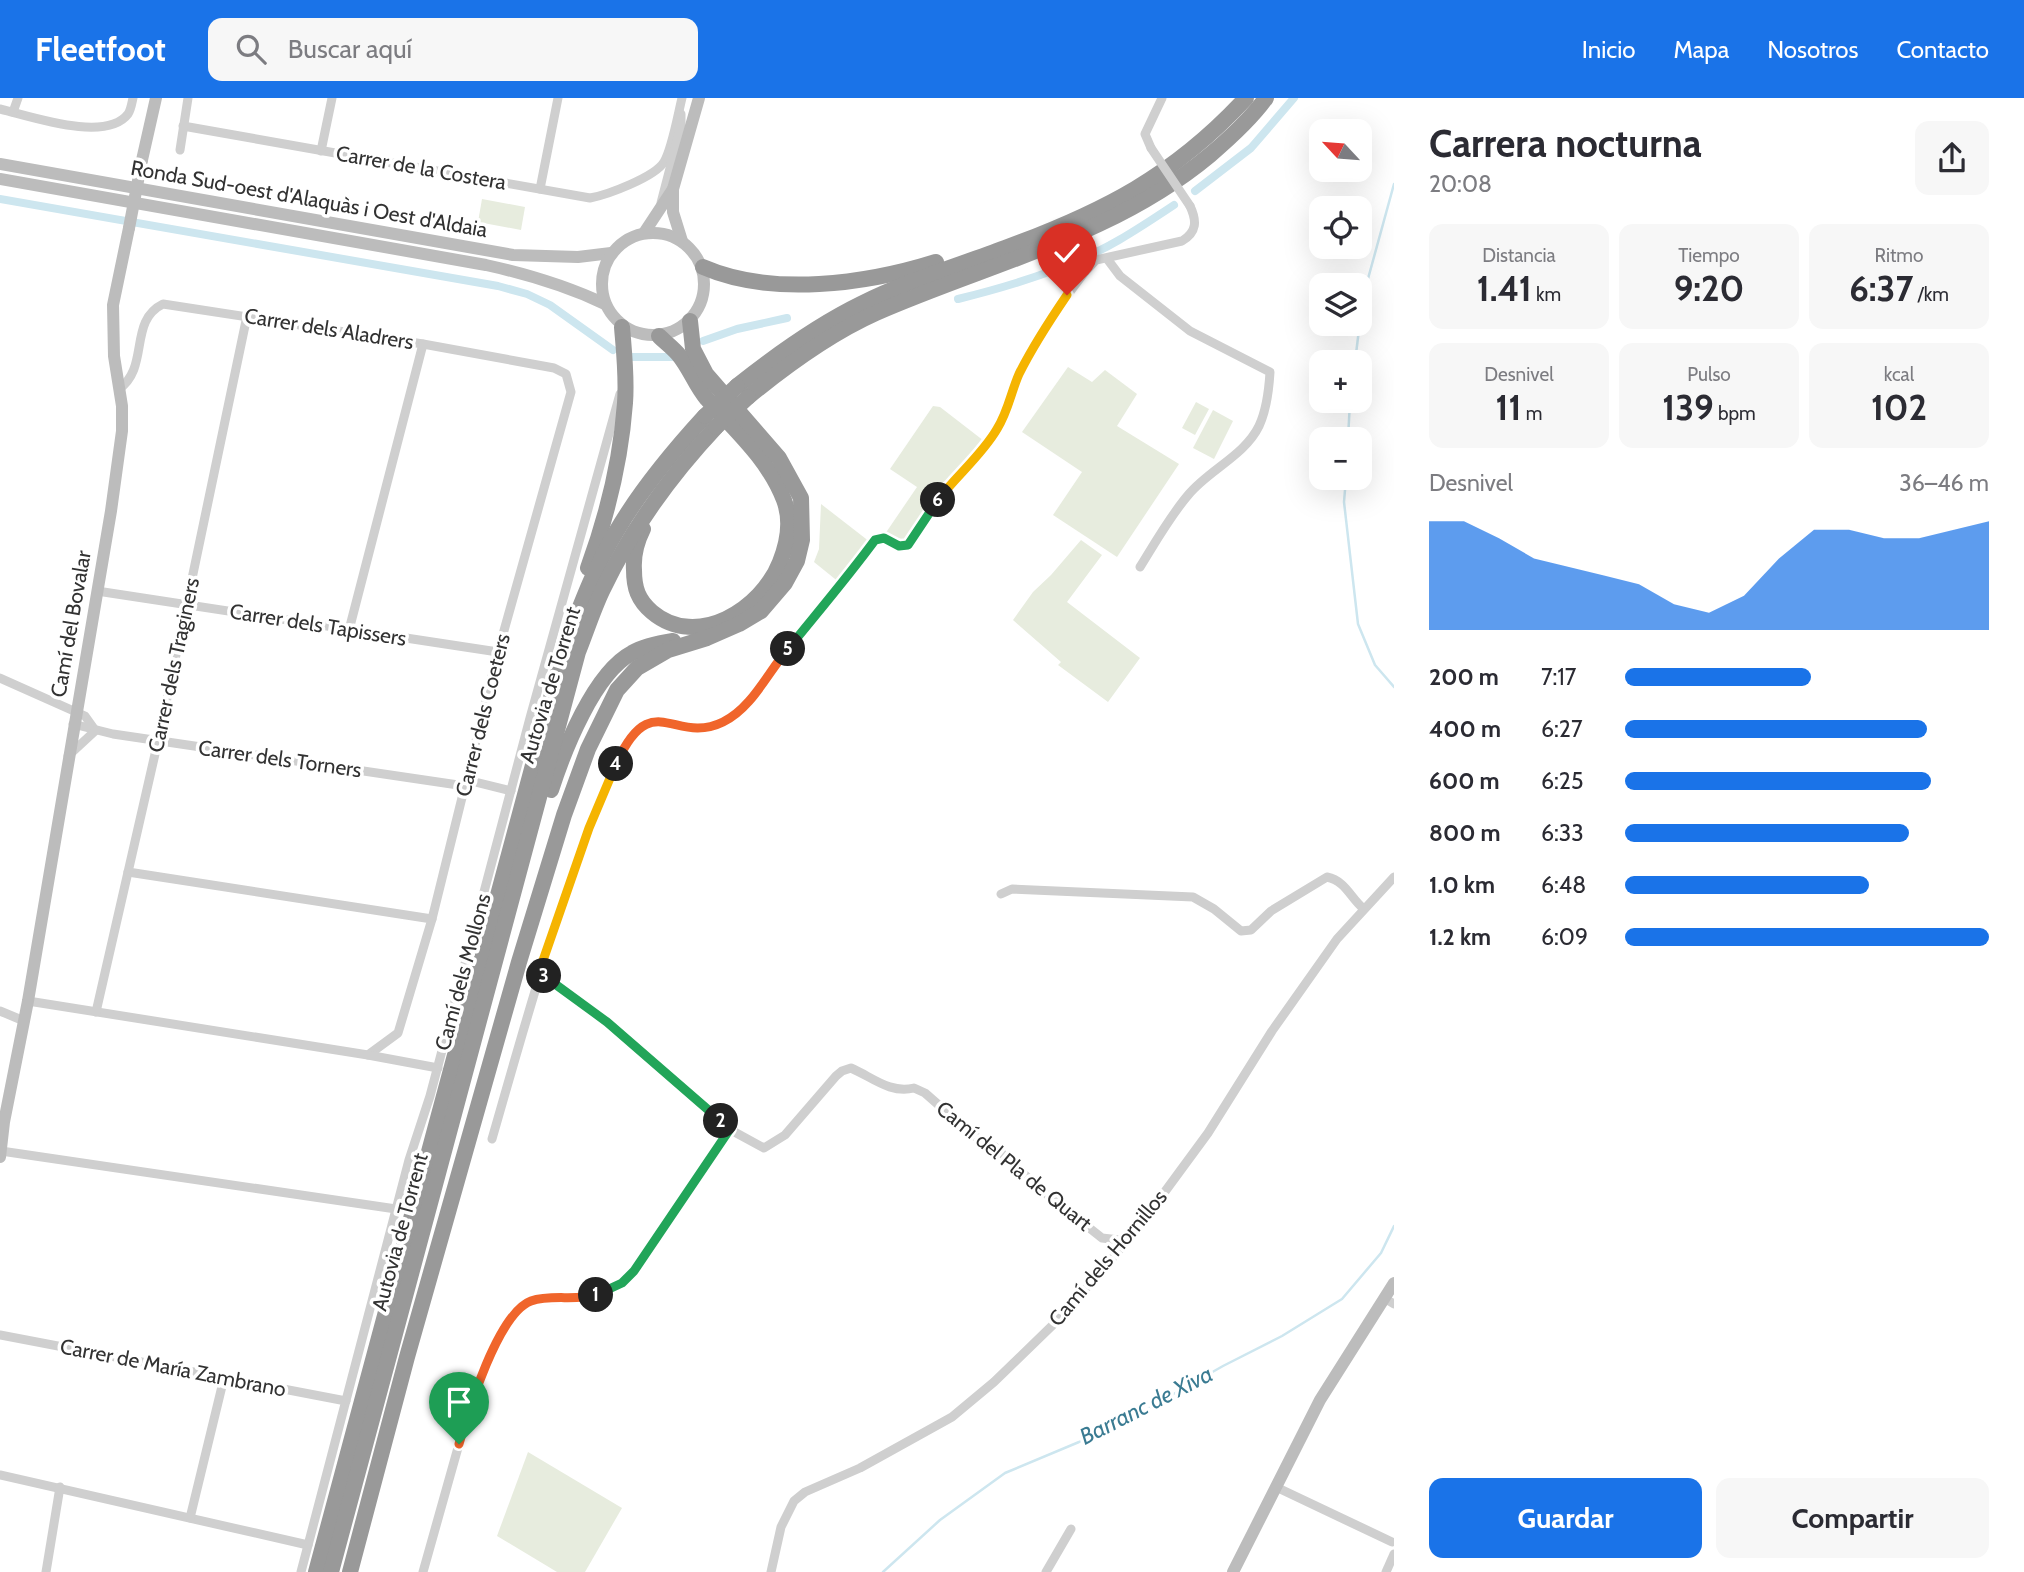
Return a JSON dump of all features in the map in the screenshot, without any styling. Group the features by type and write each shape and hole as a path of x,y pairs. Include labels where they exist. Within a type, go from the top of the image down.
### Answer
{"highway":[{"name":"Autovia de Torrent","path":"1089,222 1180,160 1216,130 1246,98"},
{"name":"Autovia de Torrent","path":"331,1572 578,652 601,593 626,543 684,461 714,425 745,395 818,345 873,315 1089,222 1145,202 1190,171 1227,140 1266,98"},
{"path":"702,267 724,276 776,283 837,283 900,274 1089,222"},
{"path":"349,1572 515,975 564,815 588,749 617,690 637,668 668,650 707,638 761,611 772,600 797,561 802,540 801,498 779,458 706,374 693,349 690,321"},
{"path":"539,737 541,713 560,645 600,533 621,441 626,372 622,327"},
{"path":"659,336 679,355 696,386 768,468 785,501 789,525 785,550 774,576 761,593 730,617 705,626 681,627 661,619 643,604 634,586 633,560 641,532 654,510 690,464 714,425"},
{"name":"Autovia de Torrent","path":"316,1572 565,646 588,586 614,534 638,496 672,452 714,425"},
{"path":"496,958 509,929 555,776 588,702 607,673 631,653 660,643 739,624"}],"main road":[{"name":"Camí del Bovalar","path":"1,1154 2,1121 28,1001 122,431 114,356 113,305 156,98"},
{"path":"682,241 664,233 644,233 626,240 611,253 601,278 605,304 622,327 639,335 659,336 676,331 690,321 701,305 705,286 702,267 682,241 673,212 673,189 699,98"},
{"name":"Ronda Sud-oest d'Alaquàs i Oest d'Aldaia","path":"0,164 513,255 578,257 611,253"},
{"name":"Ronda Sud-oest d'Alaquàs i Oest d'Aldaia","path":"0,179 486,265 526,274 578,291 605,304"},
{"path":"644,233 673,189"},
{"path":"1233,1572 1320,1400 1389,1301 1394,1283"}],"street":[{"path":"13,112 18,98"},
{"path":"0,109 85,128 112,125 129,114 134,98"},
{"path":"180,150 188,98"},
{"path":"321,151 332,98"},
{"path":"540,189 558,98"},
{"path":"492,1139 539,972 589,828 610,775 630,736 643,725 657,721 706,727 732,716 745,704 875,540 884,538 899,546 908,545 947,488 989,443 1009,405 1019,374 1048,321 1096,260 1108,260 1189,237 1196,218 1150,148 1145,134 1162,98"},
{"path":"659,211 681,126 681,102"},
{"name":"Carrer de la Costera","path":"183,126 590,198 601,196 655,172 664,162 681,102"},
{"path":"1108,260 1120,276 1190,331 1270,372 1263,417 1258,429 1244,446 1207,475 1186,497 1140,567"},
{"name":"Carrer dels Aladrers","path":"119,389 131,377 139,355 142,326 147,316 163,304 423,344 554,368"},
{"name":"Carrer dels Traginers","path":"96,1012 158,741 247,316"},
{"path":"349,630 423,344"},
{"name":"Carrer dels Coeters","path":"368,1055 398,1033 432,919 498,652 571,392 566,373 554,368"},
{"name":"Camí dels Mollons","path":"301,1572 396,1209 438,1068 626,372"},
{"name":"Carrer dels Tapissers","path":"97,591 498,652"},
{"path":"0,678 74,719 85,716 95,731 68,756"},
{"name":"Carrer dels Torners","path":"95,731 511,791"},
{"path":"128,872 432,919"},
{"path":"1001,894 1012,889 1193,897 1214,909 1241,931 1251,930 1271,911 1327,877 1342,883 1355,902 1364,909"},
{"name":"Camí dels Hornillos","path":"771,1572 781,1527 794,1502 805,1492 860,1468 952,1417 994,1382 1060,1318 1128,1241 1208,1133 1272,1031 1337,939 1394,877"},
{"name":"Camí del Pla de Quart","path":"539,972 607,1022 730,1129 764,1148 785,1135 836,1076 842,1070 851,1068 893,1090 914,1088 925,1093 965,1129 995,1147 1040,1189 1102,1238 1128,1241"},
{"path":"28,1001 438,1068"},
{"path":"0,1011 24,1021"},
{"path":"423,1572 470,1405 504,1327 518,1309 531,1301 586,1298 622,1283 634,1271 730,1129"},
{"path":"1,1154 396,1209"},
{"name":"Carrer de María Zambrano","path":"0,1335 346,1401"},
{"path":"190,1518 224,1378"},
{"path":"0,1475 308,1545"},
{"path":"46,1572 60,1487"},
{"path":"1276,1487 1393,1541 1394,1554 1386,1572"},
{"path":"1046,1572 1071,1529"}],"shaded area":[{"path":"482,199 525,207 521,230 478,222"},
{"path":"1068,367 1092,382 1105,370 1137,394 1117,426 1179,464 1117,557 1053,515 1082,472 1022,432"},
{"path":"1196,402 1209,409 1195,435 1182,428"},
{"path":"933,406 940,407 984,441 908,540 898,540 885,534 917,487 890,469"},
{"path":"1213,410 1233,421 1214,459 1193,448"},
{"path":"821,504 870,542 840,583 814,562 819,549"},
{"path":"1081,540 1102,555 1067,602 1140,658 1108,702 1058,665 1061,662 1013,620 1033,592"},
{"path":"528,1452 622,1508 585,1572 557,1572 497,1536"}],"waterway":[{"path":"1195,191 1251,148 1294,98"},
{"name":"Barranc de Xiva","path":"1356,350 1363,297 1394,184"},
{"path":"0,199 498,286 527,294 550,305 613,350"},
{"path":"958,299 1061,268 1119,240 1174,205"},
{"path":"703,341 737,329 787,318"},
{"path":"632,357 672,357"},
{"name":"Barranc de Xiva","path":"1349,413 1349,427"},
{"name":"Barranc de Xiva","path":"1345,490 1344,502 1358,624 1375,665 1394,687"},
{"name":"Barranc de Xiva","path":"883,1572 940,1520 1005,1473 1079,1442 1149,1408 1282,1336 1342,1299 1381,1253 1394,1226"}],"route":[{"path":"459,1444 470,1405 486,1367 504,1327 518,1309 531,1301 586,1298 622,1283 634,1271 730,1129 607,1022 539,972 589,828 626,741 643,725 657,721 706,727 732,716 745,704 832,593 845,581 875,540 884,538 899,546 908,545 947,488 989,443 1009,405 1019,374 1048,321 1067,295"}]}
